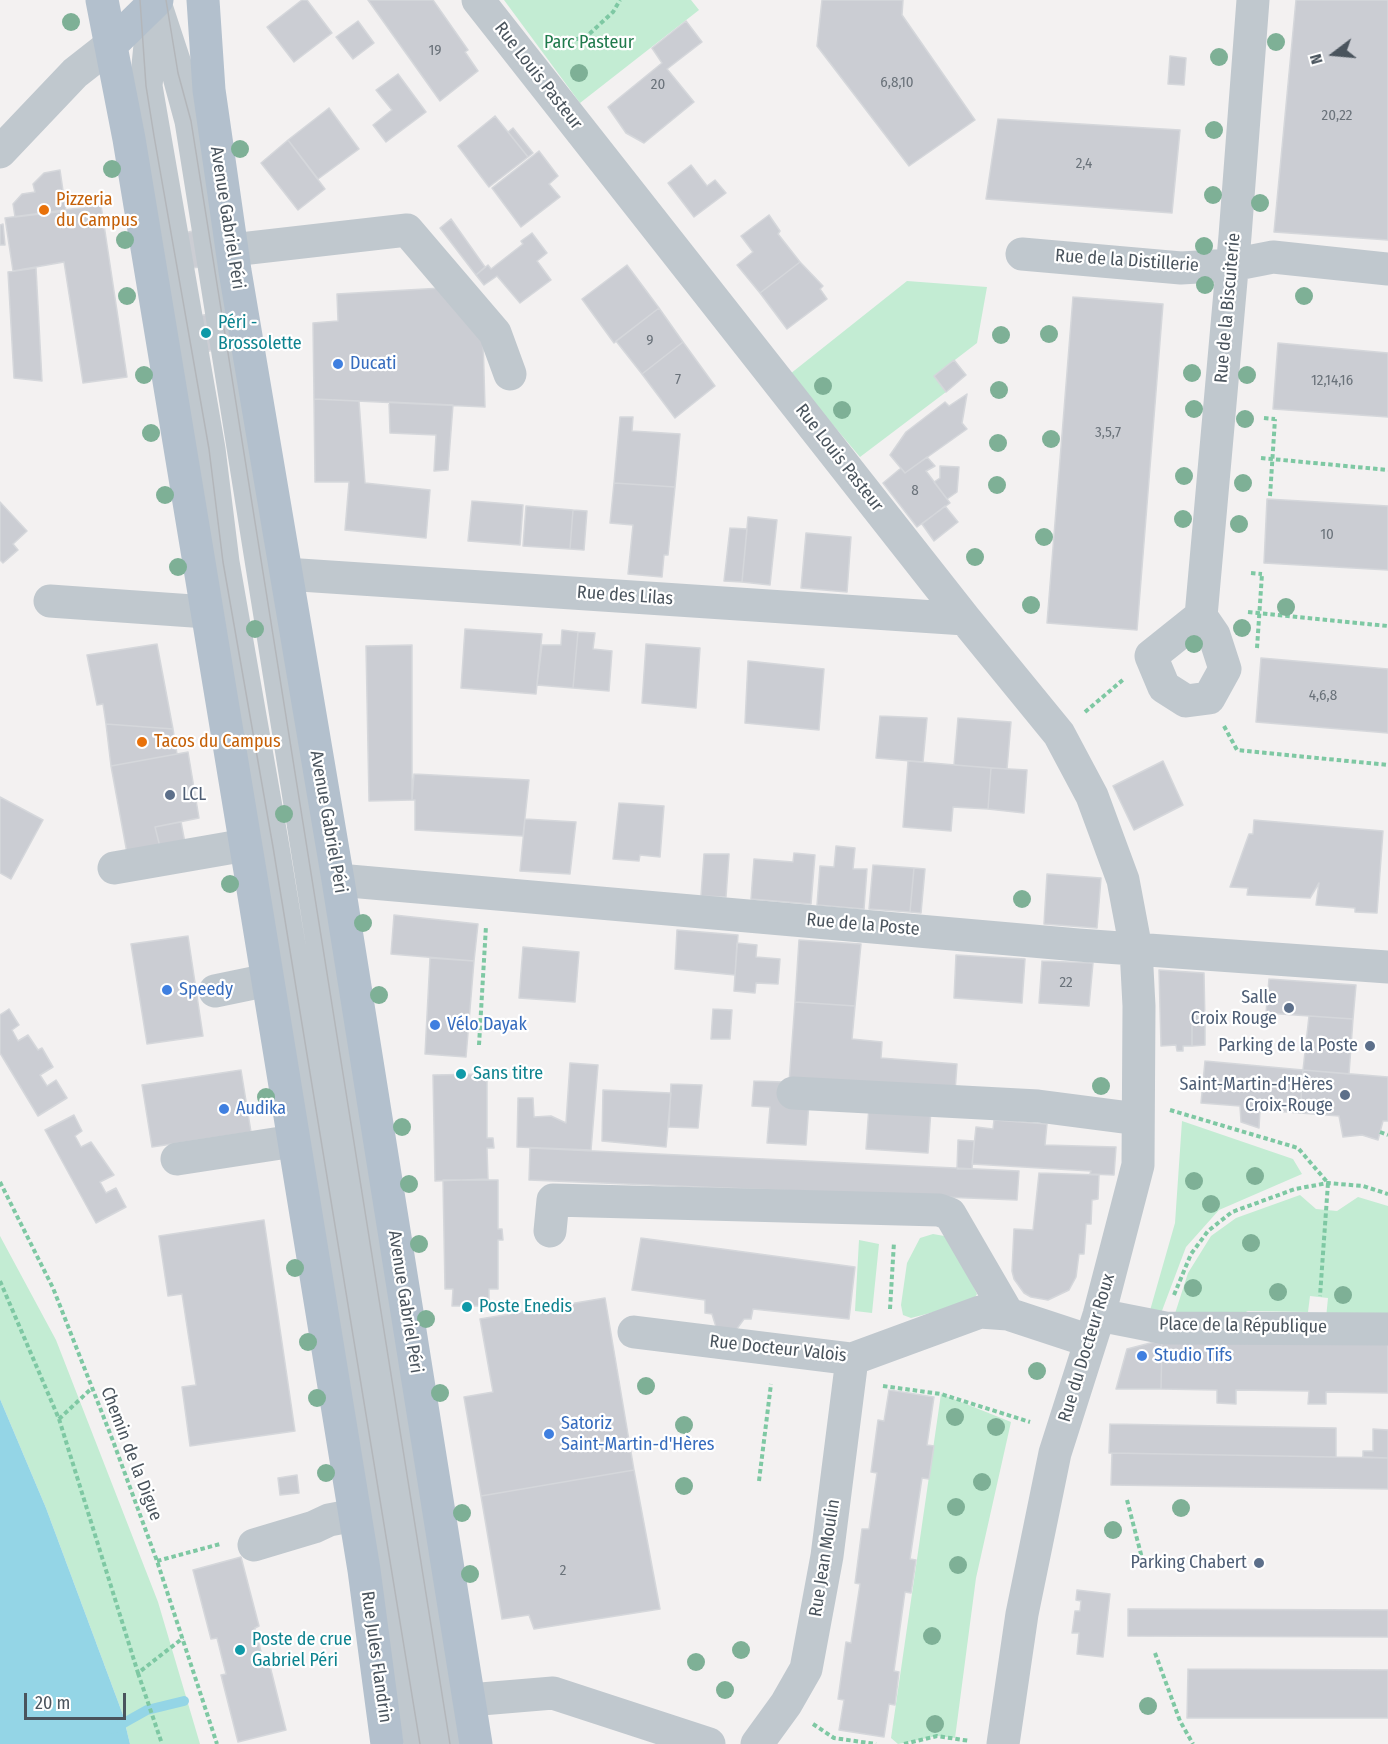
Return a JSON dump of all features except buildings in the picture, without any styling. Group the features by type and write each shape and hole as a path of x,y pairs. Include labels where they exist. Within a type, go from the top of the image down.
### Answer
{"main road":[{"path":"102,0 112,44 246,845 355,1515"},
{"name":"Avenue Gabriel Péri","path":"203,0 209,90 232,250 338,880 469,1700"},
{"path":"112,44 155,1"},
{"name":"Rue Jules Flandrin","path":"355,1515 387,1744"},
{"path":"469,1700 476,1744"}],"street":[{"name":"Rue Louis Pasteur","path":"478,0 1059,734 1092,796 1123,880 1136,949"},
{"name":"Rue de la Biscuiterie","path":"1201,616 1253,0"},
{"name":"Rue Jules Flandrin","path":"155,1 146,86 207,438 223,562 275,859 392,1589 420,1744"},
{"name":"Avenue Gabriel Péri","path":"155,1 191,121 450,1744"},
{"path":"0,152 75,73 112,44"},
{"path":"232,250 407,230 495,333 510,374"},
{"name":"Rue de la Distillerie","path":"1022,254 1181,268 1232,265 1273,257 1388,269"},
{"name":"Rue des Lilas","path":"285,574 966,619"},
{"path":"50,601 207,612"},
{"path":"1201,616 1214,635 1225,669 1209,698 1186,701 1164,687 1151,656 1201,616"},
{"path":"114,868 246,845"},
{"name":"Rue de la Poste","path":"338,880 1136,949 1388,967"},
{"name":"Rue du Docteur Roux","path":"989,1743 1022,1614 1044,1501 1062,1431 1095,1328 1138,1165 1139,1006 1136,949"},
{"path":"215,991 268,980"},
{"path":"793,1093 1138,1110"},
{"path":"177,1159 294,1141"},
{"path":"550,1231 552,1200 939,1210 950,1214 1008,1314"},
{"name":"Rue Docteur Valois","path":"634,1332 790,1351 850,1370 887,1346 980,1312 1008,1314 1095,1328"},
{"name":"Place de la République","path":"1095,1328 1388,1329"},
{"name":"Rue Jean Moulin","path":"757,1744 786,1704 806,1669 827,1556 850,1370"},
{"path":"254,1545 314,1527 329,1520 355,1515"},
{"path":"469,1700 553,1693 710,1744"}],"path":[{"path":"512,43 555,44 586,37 613,12 620,0"},
{"path":"1264,418 1275,419 1270,495"},
{"path":"1261,458 1388,470"},
{"path":"1251,573 1262,574 1257,648"},
{"path":"1248,612 1388,626"},
{"path":"1059,734 1151,656"},
{"path":"1209,698 1237,750 1388,765"},
{"path":"479,1045 501,893"},
{"path":"1138,1110 1298,1148 1328,1183 1318,1328"},
{"path":"1380,1132 1388,1135"},
{"name":"Chemin de la Digue","path":"0,1182 53,1288 92,1388 183,1638 217,1744"},
{"path":"1165,1328 1174,1293 1187,1264 1208,1231 1232,1212 1295,1189 1328,1183 1363,1185 1388,1194"},
{"path":"887,1346 896,1209"},
{"path":"0,1281 59,1419 162,1744"},
{"path":"759,1481 769,1386 790,1351"},
{"path":"850,1370 1062,1431"},
{"path":"59,1419 92,1388"},
{"path":"1127,1500 1143,1562"},
{"path":"138,1673 183,1638"},
{"path":"1155,1653 1180,1720 1193,1744"},
{"path":"786,1704 834,1738 876,1744"},
{"path":"904,1744 937,1736 989,1743"}],"green space":[{"name":"Parc Pasteur","path":"504,0 691,0 699,10 580,103"},
{"path":"907,281 987,287 977,343 934,376 946,392 860,457 790,374"},
{"path":"1182,1121 1293,1159 1302,1174 1219,1210 1186,1247 1160,1316 1149,1314 1175,1223"},
{"path":"1300,1195 1316,1209 1337,1211 1358,1197 1388,1206 1388,1320 1326,1318 1328,1298 1310,1296 1308,1312 1248,1311 1216,1325 1171,1326 1188,1273 1211,1236 1236,1218"},
{"path":"933,1234 950,1237 977,1294 972,1302 911,1318 903,1315 901,1305 907,1263 920,1238"},
{"path":"0,1236 56,1340 158,1602 200,1744 130,1744 123,1715 46,1508 0,1399"},
{"path":"859,1240 879,1244 872,1313 855,1311"},
{"path":"941,1394 1011,1422 976,1578 955,1738 937,1736 898,1744 891,1738"}],"water":[{"path":"0,1399 46,1508 123,1715 130,1744 0,1744"}],"waterway":[{"path":"113,1729 147,1710 184,1701"}],"tram line":[{"path":"140,0 146,86 154,136 209,449 223,562 273,847 420,1744"},
{"path":"166,0 178,73 191,121 450,1744"}],"place":[{"name":"Pizzeria du Campus","path":"44,210"},
{"name":"Péri - Brossolette","path":"206,333"},
{"name":"Ducati","path":"338,364"},
{"name":"Tacos du Campus","path":"142,742"},
{"name":"LCL","path":"170,795"},
{"name":"Speedy","path":"167,990"},
{"name":"Salle Croix Rouge","path":"1289,1008"},
{"name":"Vélo Dayak","path":"435,1025"},
{"name":"Parking de la Poste","path":"1370,1046"},
{"name":"Sans titre","path":"461,1074"},
{"name":"Saint-Martin-d'Hères Croix-Rouge","path":"1345,1095"},
{"name":"Audika","path":"224,1109"},
{"name":"Poste Enedis","path":"467,1307"},
{"name":"Studio Tifs","path":"1142,1356"},
{"name":"Satoriz Saint-Martin-d'Hères","path":"549,1434"},
{"name":"Parking Chabert","path":"1259,1563"},
{"name":"Poste de crue Gabriel Péri","path":"240,1650"}]}
